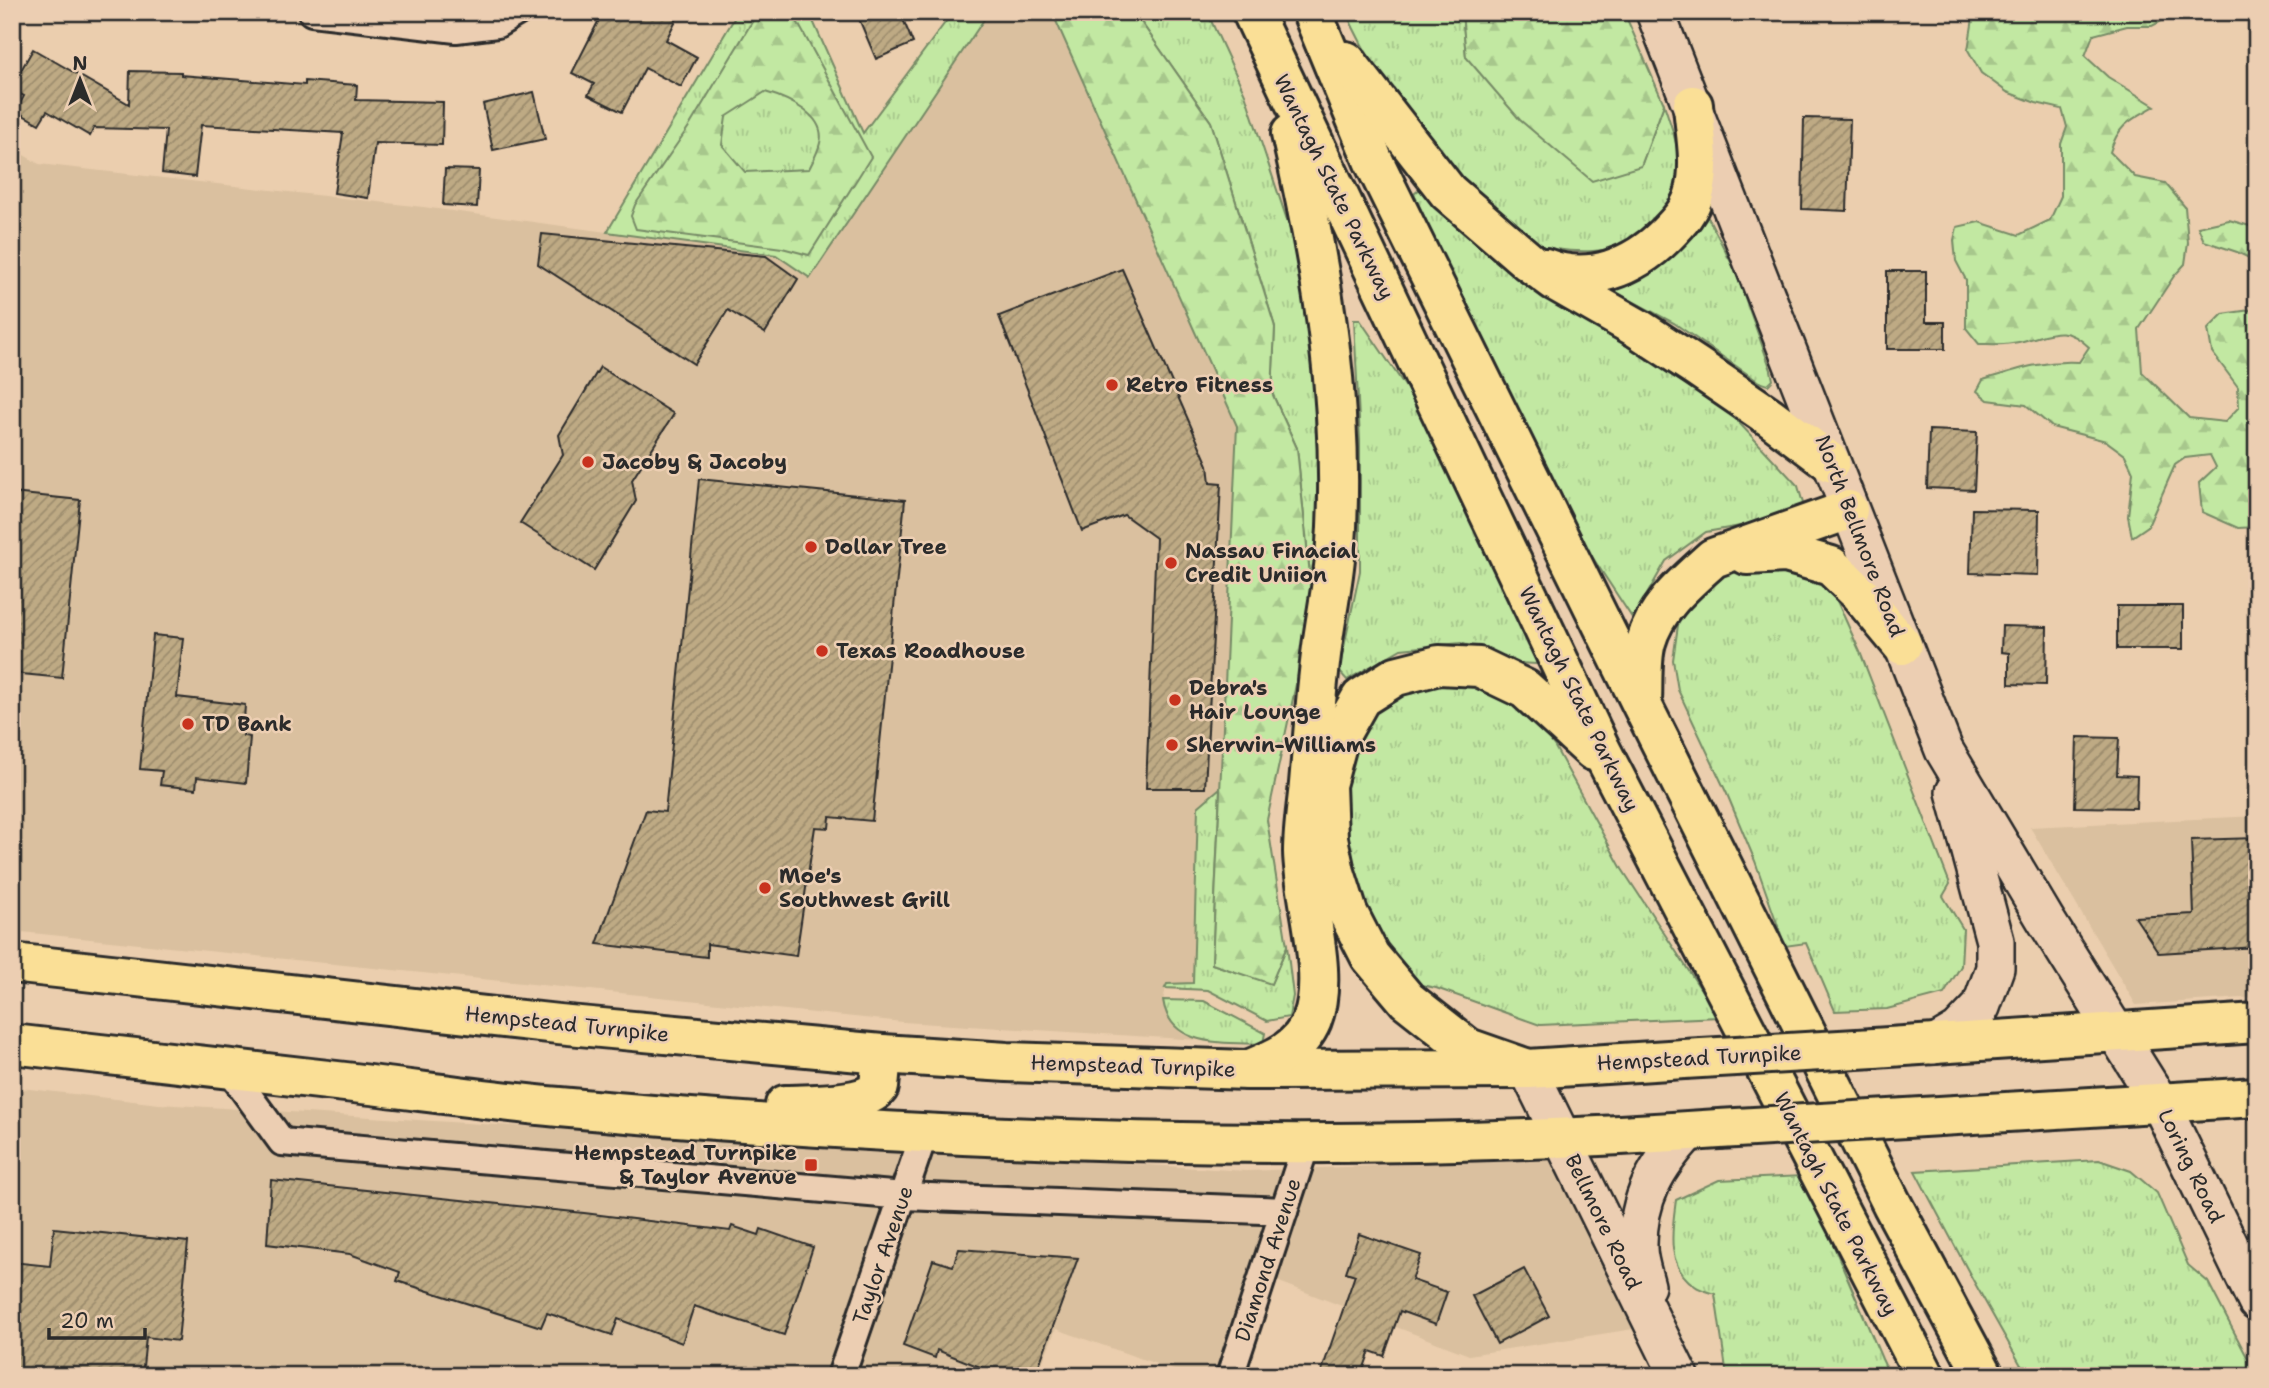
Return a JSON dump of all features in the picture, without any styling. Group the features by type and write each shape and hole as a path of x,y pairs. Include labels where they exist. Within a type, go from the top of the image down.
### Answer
{"main road":[{"name":"Wantagh State Parkway","path":"1252,12 1609,766 1925,1376"},
{"path":"1315,19 1448,192 1529,262 1555,281 1639,329 1697,367 1830,462"},
{"path":"1315,19 1373,160 1892,1204 1984,1376"},
{"path":"1248,1070 1292,1048 1311,1020 1315,1004 1317,972 1303,852 1322,649 1335,557 1337,484 1336,414 1329,328 1308,208 1275,64"},
{"path":"1529,262 1559,273 1590,276 1629,264 1654,247 1685,216 1695,191 1698,162 1693,105"},
{"path":"1642,705 1646,643 1661,610 1713,558 1848,510"},
{"path":"1713,558 1786,553 1831,566 1858,592 1902,645"},
{"path":"1528,1069 1468,1048 1407,1000 1370,956 1348,913 1335,872 1328,839 1326,785 1339,737 1362,698 1396,676 1439,665 1479,667 1525,689 1609,766"},
{"name":"Hempstead Turnpike","path":"12,963 558,1024 882,1054 1132,1068 1528,1069 2118,1034 2257,1023"},
{"path":"12,1044 553,1107 748,1123 1091,1141 1306,1144 1562,1139 2257,1097"},
{"path":"553,1107 750,1106 838,1102 875,1092 881,1078 882,1054"}],"street":[{"path":"313,12 456,29 497,24 517,12"},
{"name":"North Bellmore Road","path":"1655,12 1944,750 2045,919 2118,1034"},
{"path":"1934,1045 1958,1031 1981,1007 1995,968 1996,955 1993,931 1944,750"},
{"name":"Loring Road","path":"2118,1034 2160,1103 2257,1302"},
{"path":"228,1068 282,1142 904,1196 1284,1211"},
{"name":"Bellmore Road","path":"1528,1069 1679,1376"},
{"path":"1659,1338 1638,1250 1640,1218 1646,1192 1658,1166 1704,1130"},
{"name":"Taylor Avenue","path":"841,1376 924,1134"},
{"name":"Diamond Avenue","path":"1230,1376 1306,1144"}],"shaded area":[{"path":"989,12 1052,12 1237,426 1220,788 1198,807 1193,983 1167,984 1163,1000 1171,1023 1182,1034 1200,1040 903,1022 12,931 12,148 39,164 423,207 776,255 810,278"},
{"path":"2257,816 2257,997 2136,1005 2030,827"},
{"path":"12,1087 159,1104 1246,1171 1552,1159 1646,1327 1469,1355 1269,1278 1240,1376 1191,1376 1056,1329 1037,1376 305,1376 274,1364 269,1376 12,1376"}],"green space":[{"path":"738,12 809,12 863,133 953,12 989,12 810,278 776,255 607,232"},
{"path":"758,12 792,12 871,157 809,255 782,248 636,229 631,216 635,205 690,125","holes":["765,92 793,103 811,116 821,133 818,150 809,169 745,172 722,145 726,117"]},
{"path":"1052,12 1134,12 1211,122 1275,327 1272,393 1297,448 1313,605 1267,820 1287,946 1271,984 1212,964 1237,426"},
{"path":"1134,12 1207,12 1245,94 1293,238 1314,359 1322,517 1313,605 1297,448 1272,393 1275,327 1211,122"},
{"path":"1346,12 1462,12 1466,57 1641,166 1664,104 1676,142 1679,162 1677,182 1669,200 1656,218 1639,234 1615,248 1571,251 1533,244 1476,196 1424,139 1380,75"},
{"path":"1462,12 1624,12 1664,104 1641,166 1592,181 1520,120 1466,57"},
{"path":"1974,12 2179,12 2152,26 2127,26 2093,35 2085,56 2108,77 2155,106 2122,129 2110,152 2135,177 2165,183 2185,207 2188,243 2185,264 2139,329 2142,372 2189,418 2225,422 2239,407 2238,387 2212,352 2208,329 2223,314 2250,310 2257,299 2257,527 2238,528 2202,512 2199,483 2216,467 2210,455 2185,458 2175,465 2148,526 2132,537 2128,516 2133,472 2125,455 2106,441 2052,427 2026,405 1988,400 1977,391 1983,380 2019,369 2054,362 2079,362 2089,347 2079,339 2061,332 2008,344 1979,344 1966,328 1966,280 1956,261 1954,240 1957,227 1979,222 2019,235 2050,220 2061,196 2061,144 2067,127 2062,109 2007,92 1981,73 1968,50"},
{"path":"1422,187 1512,273 1546,299 1639,347 1714,396 1798,486 1804,507 1775,520 1706,532 1666,561 1633,619 1587,549 1431,232 1414,194"},
{"path":"1703,213 1709,219 1735,270 1771,370 1773,380 1768,385 1759,382 1674,323 1617,293 1615,287"},
{"path":"2229,220 2257,228 2257,262 2204,241 2198,227"},
{"path":"1354,320 1360,320 1407,389 1537,653 1536,664 1518,663 1461,643 1401,649 1347,680 1339,671 1360,571 1360,440"},
{"path":"1747,565 1796,568 1833,592 1860,652 1950,884 1943,896 1963,929 1961,966 1944,994 1887,1009 1835,1011 1806,943 1785,946 1755,861 1727,794 1678,690 1673,660 1678,625 1695,592 1728,571"},
{"path":"1468,678 1521,701 1555,747 1622,869 1719,1017 1540,1025 1421,985 1374,927 1345,866 1342,791 1361,723 1414,684"},
{"path":"1220,788 1212,964 1271,983 1287,946 1293,996 1289,1017 1267,1021 1208,990 1165,988 1167,984 1193,983 1198,807"},
{"path":"1163,1000 1204,1001 1265,1033 1263,1044 1217,1042 1188,1035 1176,1027 1168,1016"},
{"path":"2099,1160 2131,1171 2157,1193 2188,1265 2208,1282 2257,1376 2027,1376 1915,1171"},
{"path":"1804,1176 1890,1376 1727,1376 1715,1294 1695,1286 1685,1278 1679,1268 1672,1235 1676,1200 1719,1180"}],"building":[{"path":"603,12 680,12 666,40 697,57 681,87 645,68 622,112 588,95 594,84 572,73"},
{"path":"856,12 900,12 913,43 876,59"},
{"path":"33,49 129,104 130,71 181,72 181,75 305,85 305,81 357,85 356,100 443,102 442,145 375,143 368,198 334,193 343,133 201,125 195,177 162,173 166,130 94,128 90,136 47,111 39,124 16,111 24,96 12,90 12,86"},
{"path":"534,92 545,139 493,150 483,104"},
{"path":"1804,118 1850,119 1847,211 1802,209"},
{"path":"445,169 479,170 477,207 443,205"},
{"path":"542,234 766,256 798,279 765,333 728,310 694,364 538,264"},
{"path":"1122,269 1208,465 1210,483 1221,484 1205,788 1146,788 1156,538 1124,515 1082,531 999,316"},
{"path":"1887,271 1926,271 1926,322 1945,322 1945,349 1887,349"},
{"path":"600,367 674,414 632,480 636,501 594,570 520,523 563,455 559,435"},
{"path":"1929,430 1977,432 1974,490 1927,488"},
{"path":"699,479 905,500 872,821 830,817 829,828 815,827 796,956 707,944 707,957 597,944 646,810 665,812"},
{"path":"12,493 80,500 62,678 12,673"},
{"path":"1972,509 2039,510 2038,575 1970,573"},
{"path":"2117,606 2183,606 2183,649 2117,649"},
{"path":"2002,626 2047,627 2046,685 2009,684 2009,653 2001,652"},
{"path":"153,635 183,638 177,697 245,705 243,736 250,737 246,783 197,777 196,789 160,785 162,771 140,769"},
{"path":"2077,737 2119,738 2117,775 2137,776 2136,808 2075,807"},
{"path":"2257,838 2257,947 2159,953 2135,917 2194,914 2191,840"},
{"path":"271,1180 730,1231 732,1226 759,1235 761,1229 813,1247 784,1335 694,1306 682,1343 618,1319 612,1335 547,1313 541,1327 397,1281 400,1272 350,1254 267,1244"},
{"path":"54,1228 188,1242 178,1341 146,1337 142,1376 12,1376 12,1262 50,1266"},
{"path":"1359,1234 1421,1255 1412,1280 1447,1292 1436,1324 1400,1311 1384,1356 1370,1351 1361,1376 1320,1376 1355,1275 1346,1272"},
{"path":"959,1249 1078,1258 1035,1376 1003,1376 937,1350 935,1358 903,1346 933,1260 953,1266"},
{"path":"1524,1269 1549,1316 1497,1344 1472,1296"}],"place":[{"name":"Retro Fitness","path":"1112,385"},
{"name":"Jacoby & Jacoby","path":"588,462"},
{"name":"Dollar Tree","path":"811,547"},
{"name":"Nassau Finacial Credit Uniion","path":"1171,563"},
{"name":"Texas Roadhouse","path":"822,651"},
{"name":"Debra's Hair Lounge","path":"1175,700"},
{"name":"TD Bank","path":"188,724"},
{"name":"Sherwin-Williams","path":"1172,745"},
{"name":"Moe's Southwest Grill","path":"765,888"},
{"name":"Hempstead Turnpike & Taylor Avenue","path":"811,1165"}]}
